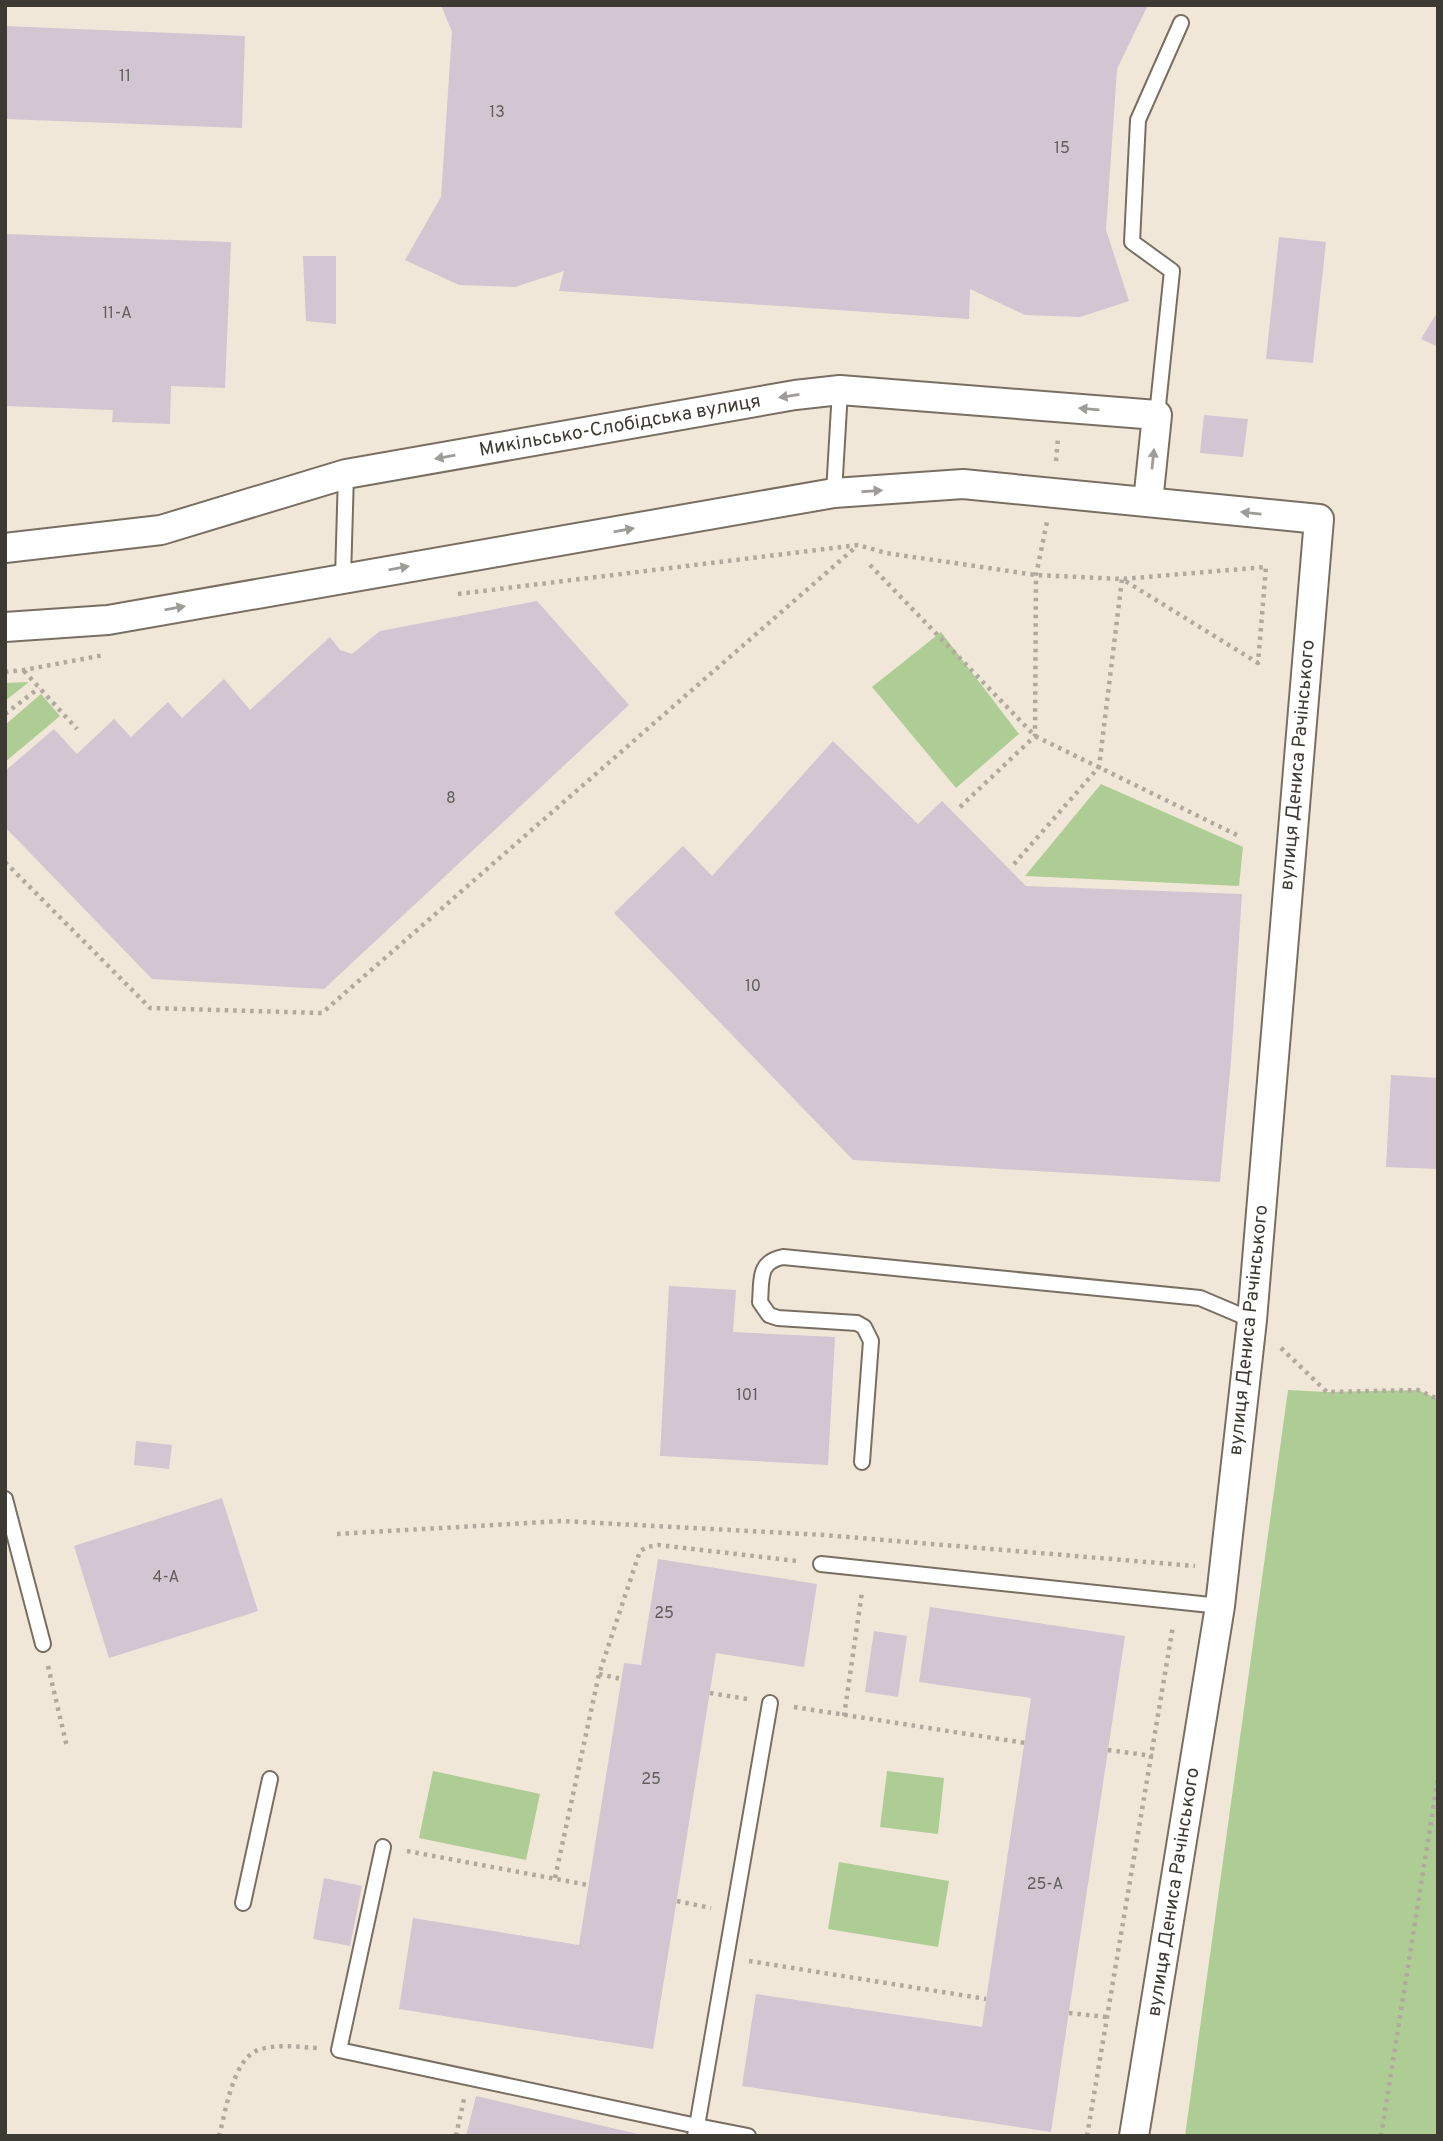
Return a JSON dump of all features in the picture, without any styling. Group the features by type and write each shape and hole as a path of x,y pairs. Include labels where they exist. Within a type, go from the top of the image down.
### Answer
{"street":[{"name":"Микільсько-Слобідська вулиця","path":"5,548 161,530 346,474 796,395 840,390 1157,415"},
{"path":"5,627 108,620 834,493 963,484 1148,502 1157,415"},
{"name":"вулиця Дениса Рачінського","path":"1134,2136 1220,1606 1252,1320 1319,519 1148,502"}],"lane":[{"path":"1157,415 1172,271 1132,243 1138,120 1181,23"},
{"path":"834,493 840,390"},
{"path":"343,578 346,474"},
{"path":"862,1462 871,1341 869,1333 857,1323 778,1318 769,1315 760,1302 766,1264 774,1259 783,1257 1200,1298 1252,1320"},
{"path":"5,1499 43,1644"},
{"path":"821,1563 1220,1606"},
{"path":"696,2131 770,1703"},
{"path":"243,1903 270,1779"},
{"path":"383,1847 339,2050 696,2131 748,2136"}],"path":[{"path":"960,807 1035,736 1036,575 1053,492 1061,406"},
{"path":"5,862 150,1008 322,1013 858,545"},
{"path":"448,595 858,545 886,553 1036,575 1122,579 1266,567 1258,663 1122,579"},
{"path":"870,565 1035,736 1241,836"},
{"path":"1014,864 1099,767 1122,579"},
{"path":"5,671 24,670 106,654"},
{"path":"24,670 77,729"},
{"path":"5,714 39,688"},
{"path":"1252,1320 1327,1392 1418,1390 1438,1399"},
{"path":"337,1534 562,1521 824,1535 1224,1568"},
{"path":"555,1878 599,1674 640,1551 658,1545 821,1563"},
{"path":"844,1716 866,1569"},
{"path":"1087,2136 1177,1601"},
{"path":"43,1644 67,1747"},
{"path":"599,1674 621,1679"},
{"path":"710,1693 1025,1743"},
{"path":"1108,1750 1153,1756"},
{"path":"1381,2136 1438,1778"},
{"path":"383,1847 589,1885"},
{"path":"677,1901 733,1913"},
{"path":"724,1957 986,1999"},
{"path":"1069,2013 1107,2017"},
{"path":"219,2136 234,2080 244,2060 257,2049 278,2046 339,2050"},
{"path":"456,2136 469,2078"}],"green space":[{"path":"941,632 1019,734 956,788 872,687"},
{"path":"29,682 5,701 5,683"},
{"path":"41,694 60,716 5,762 5,725"},
{"path":"1101,784 1243,847 1239,886 1025,876"},
{"path":"1288,1390 1418,1390 1438,1399 1438,2136 1185,2136"},
{"path":"433,1771 540,1794 526,1860 419,1838"},
{"path":"887,1771 944,1778 938,1834 880,1827"},
{"path":"839,1862 949,1881 938,1947 828,1929"}],"building":[{"path":"441,5 1148,5 1117,69 1106,230 1129,301 1080,317 1025,315 970,289 969,319 559,291 564,271 515,287 459,285 405,260 441,197 452,32"},
{"path":"5,26 245,36 242,128 5,119"},
{"path":"5,234 231,242 225,388 171,386 170,424 112,422 113,410 5,406"},
{"path":"1279,237 1326,242 1313,363 1266,359"},
{"path":"303,256 336,256 336,324 306,321"},
{"path":"1438,311 1438,347 1421,339"},
{"path":"1204,415 1248,419 1243,457 1200,453"},
{"path":"537,601 629,705 324,989 152,979 5,827 5,771 54,729 77,754 114,719 131,737 168,702 182,718 224,679 250,710 330,637 340,650 352,654 380,631"},
{"path":"833,741 918,824 942,801 1026,886 1242,894 1220,1182 853,1160 614,913 683,846 712,876"},
{"path":"1391,1075 1438,1078 1438,1169 1386,1167"},
{"path":"669,1286 736,1290 733,1332 835,1337 828,1465 660,1456"},
{"path":"136,1441 172,1445 169,1469 134,1465"},
{"path":"222,1498 258,1611 109,1658 74,1546"},
{"path":"658,1559 817,1584 804,1667 716,1653 653,2049 399,2009 413,1918 579,1945 624,1663 641,1665"},
{"path":"930,1607 1125,1636 1051,2132 742,2086 756,1994 982,2027 1031,1698 919,1682"},
{"path":"874,1631 907,1636 898,1697 865,1692"},
{"path":"324,1878 362,1886 350,1946 313,1939"},
{"path":"476,2096 642,2135 642,2136 466,2136"}]}
